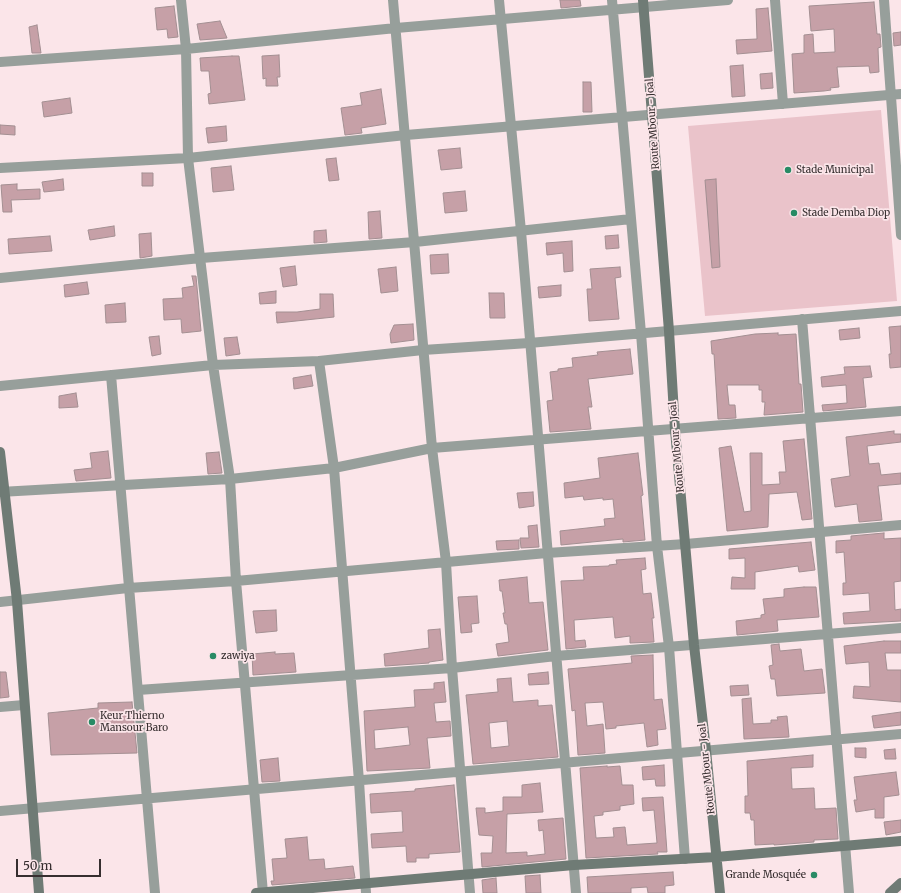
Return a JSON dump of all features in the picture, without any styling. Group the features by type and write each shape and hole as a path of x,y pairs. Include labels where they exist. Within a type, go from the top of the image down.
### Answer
{"main road":[{"name":"Route Mbour - Joal","path":"644,4 669,330 675,430 694,645 720,893"},
{"path":"0,452 2,492 17,601 40,893"},
{"path":"256,893 366,888 467,874 574,865 716,857 901,841"},
{"path":"890,893 901,883"}],"street":[{"path":"181,0 186,49 188,158 213,365 230,479 244,683 263,893"},
{"path":"393,0 406,135 432,448 446,562 452,668 467,874 470,893"},
{"path":"500,0 521,232 529,343 576,893"},
{"path":"0,62 186,49 502,19 612,5 728,0"},
{"path":"775,0 783,104"},
{"path":"884,0 890,95 900,202 901,235"},
{"path":"612,5 641,333 657,546 669,647 685,859"},
{"path":"0,168 188,158 406,135 901,94"},
{"path":"0,278 201,258 415,242 521,232 631,219"},
{"path":"0,386 213,365 319,361 423,350 529,343 901,311"},
{"path":"802,319 820,532 835,739 849,893"},
{"path":"319,361 334,468 366,888"},
{"path":"110,376 148,798 155,893"},
{"path":"2,492 120,484 230,479 334,468 432,448 901,411"},
{"path":"0,602 128,588 341,572 547,552 686,544 901,525"},
{"path":"138,690 452,668 556,656 901,628"},
{"path":"0,707 24,705"},
{"path":"0,811 460,773 565,762 901,734"}],"shaded area":[{"name":"Stade Municipal","path":"881,110 897,301 705,316 688,126"}],"building":[{"path":"560,0 580,0 581,6 561,8"},
{"path":"874,2 877,34 880,34 881,47 878,48 879,72 870,73 869,66 837,67 839,87 830,88 831,90 824,91 794,93 792,54 804,53 804,35 813,34 814,53 835,52 834,29 811,31 809,6"},
{"path":"174,6 178,37 168,38 167,29 157,30 155,8"},
{"path":"768,8 772,51 737,54 736,40 757,39 756,9"},
{"path":"220,21 227,38 200,40 197,24"},
{"path":"37,25 41,53 32,53 29,27"},
{"path":"901,32 901,45 894,46 893,33"},
{"path":"279,55 280,77 277,77 278,86 266,86 266,78 263,79 262,56"},
{"path":"239,56 245,100 209,104 208,94 211,93 209,71 201,71 200,58"},
{"path":"743,65 745,96 732,97 730,66"},
{"path":"772,73 773,88 761,89 760,74"},
{"path":"583,82 591,82 592,112 583,112"},
{"path":"381,89 386,124 361,128 362,133 345,135 341,108 362,105 360,93"},
{"path":"70,98 72,113 44,117 42,102"},
{"path":"0,125 15,126 15,135 0,134"},
{"path":"226,126 227,141 208,143 206,128"},
{"path":"460,148 462,168 441,170 438,150"},
{"path":"336,158 339,180 329,181 326,159"},
{"path":"231,166 234,190 213,192 211,168"},
{"path":"142,173 153,173 153,186 142,186"},
{"path":"63,179 64,190 44,192 42,182"},
{"path":"716,179 720,267 712,268 705,180"},
{"path":"17,184 17,190 40,189 40,199 11,200 12,212 3,212 1,185"},
{"path":"465,191 467,211 445,213 443,193"},
{"path":"380,211 382,238 369,239 368,212"},
{"path":"114,226 115,236 90,240 88,230"},
{"path":"326,230 327,242 314,243 314,231"},
{"path":"151,233 152,256 140,258 139,234"},
{"path":"618,235 619,248 606,249 605,236"},
{"path":"50,236 52,251 9,254 8,239"},
{"path":"572,241 573,271 564,272 563,253 547,255 546,243"},
{"path":"448,254 449,273 431,274 430,255"},
{"path":"295,266 297,285 283,287 280,268"},
{"path":"396,267 398,291 381,293 378,269"},
{"path":"620,267 621,277 615,278 619,319 589,321 587,289 592,289 590,269"},
{"path":"192,276 196,276 201,331 182,333 181,319 164,320 163,299 183,298 182,288 194,286"},
{"path":"87,282 89,294 65,297 64,285"},
{"path":"561,285 561,296 539,298 538,287"},
{"path":"276,291 276,303 260,304 259,293"},
{"path":"489,293 504,293 505,318 490,318"},
{"path":"320,294 333,294 334,317 277,323 276,312 297,312 320,309"},
{"path":"125,303 126,322 106,323 105,305"},
{"path":"413,324 414,340 391,343 390,334 394,325"},
{"path":"901,326 901,367 890,368 889,354 891,354 889,327"},
{"path":"859,328 860,338 840,340 839,330"},
{"path":"778,333 778,335 796,334 799,384 801,384 803,412 764,415 765,402 762,402 762,390 759,390 759,385 727,385 729,405 735,405 736,418 718,419 714,354 712,354 711,341 755,334"},
{"path":"159,336 161,354 152,356 149,337"},
{"path":"237,337 240,354 226,356 224,338"},
{"path":"630,349 633,374 588,379 592,407 588,407 591,429 550,432 547,401 553,400 550,372 558,371 558,369 573,367 572,358 598,355 597,352"},
{"path":"870,366 872,377 863,378 866,407 823,411 822,405 847,403 846,385 822,387 821,377 845,374 844,367"},
{"path":"311,375 313,386 294,389 293,378"},
{"path":"76,393 78,407 59,408 59,396"},
{"path":"894,431 894,434 901,434 901,442 867,446 869,464 879,463 881,475 901,473 901,484 878,486 882,520 859,522 857,504 835,507 831,479 850,476 846,437"},
{"path":"804,439 812,519 802,520 797,492 769,494 768,527 727,531 719,448 731,446 744,512 751,511 750,453 762,453 762,485 780,484 779,472 786,472 783,441"},
{"path":"108,451 111,478 76,481 74,470 92,468 90,453"},
{"path":"219,452 222,473 208,474 206,453"},
{"path":"638,453 643,495 641,496 645,540 623,542 623,539 561,545 560,531 605,526 604,519 615,518 613,499 603,500 603,498 584,500 583,496 565,498 564,483 600,478 598,458"},
{"path":"533,492 534,506 519,508 517,493"},
{"path":"537,525 539,547 521,548 520,538 529,538 528,526"},
{"path":"884,533 884,539 901,538 901,581 894,582 895,610 901,609 901,621 844,624 843,613 870,611 869,593 843,595 843,583 846,583 844,552 836,553 836,541 851,540 851,536"},
{"path":"519,540 519,549 497,550 496,541"},
{"path":"811,542 815,570 799,572 798,566 755,572 755,589 731,589 732,577 745,578 745,558 729,559 729,549"},
{"path":"645,558 646,569 641,570 643,594 651,593 654,618 652,618 654,642 630,643 630,636 615,638 613,617 574,620 575,641 585,640 586,647 566,649 561,581 584,580 583,567 609,566 617,564 616,560"},
{"path":"527,577 529,603 543,602 548,650 498,656 496,644 509,642 507,624 505,624 503,613 505,613 499,580"},
{"path":"816,587 819,617 777,620 778,631 737,635 736,621 761,618 761,615 765,614 763,599 784,597 784,589"},
{"path":"477,596 479,623 471,624 472,632 461,633 458,597"},
{"path":"276,610 277,631 256,633 253,611"},
{"path":"440,629 443,660 429,663 385,666 384,654 429,648 428,630"},
{"path":"884,641 901,641 901,653 885,653 887,670 901,670 901,702 853,698 854,686 870,687 869,662 846,664 844,646"},
{"path":"779,644 780,651 801,649 804,671 822,669 825,693 777,696 775,679 771,679 769,666 773,665 771,645"},
{"path":"275,652 275,654 294,653 296,672 253,675 252,654"},
{"path":"653,655 654,700 662,699 666,729 657,730 658,745 647,747 644,723 616,726 616,728 606,729 603,702 585,703 587,726 603,724 605,753 578,755 575,710 572,711 568,669 632,663 631,656"},
{"path":"0,672 6,672 9,697 0,698"},
{"path":"548,672 549,684 529,685 528,674"},
{"path":"511,678 513,702 538,700 538,706 552,705 558,757 473,764 466,695 498,692 497,679","holes":["507,721 509,746 491,748 489,723"]},
{"path":"444,682 446,702 434,703 436,722 450,721 451,736 427,738 430,768 367,771 364,711 415,707 414,690 434,689 434,683","holes":["408,727 410,745 375,749 374,730"]},
{"path":"748,685 749,695 731,696 730,686"},
{"path":"751,698 753,724 771,723 771,720 778,720 777,717 787,716 789,737 744,739 742,699"},
{"name":"Keur Thierno Mansour Baro","path":"132,702 137,753 51,755 48,713 98,708 98,703"},
{"path":"901,712 901,725 874,728 872,716"},
{"path":"855,748 866,748 866,758 855,757"},
{"path":"895,749 896,759 885,759 884,750"},
{"path":"813,755 813,767 791,768 792,789 814,788 815,809 836,808 838,839 814,840 814,842 774,845 755,845 754,820 751,820 750,813 745,813 745,796 748,796 747,761"},
{"path":"278,758 280,781 262,782 260,760"},
{"path":"664,765 665,786 656,786 655,779 643,780 642,767"},
{"path":"620,766 622,785 633,785 634,804 620,806 620,810 603,812 603,815 594,816 596,838 614,837 613,828 625,827 627,845 657,843 654,810 643,811 642,798 663,797 667,852 657,852 658,854 586,858 580,768"},
{"path":"896,772 899,795 884,797 884,818 875,818 875,809 856,812 854,800 857,800 854,777"},
{"path":"540,783 543,812 507,814 506,853 527,852 527,856 545,854 543,830 539,831 538,820 563,818 566,859 482,867 481,853 492,853 493,836 479,835 476,808 485,808 485,813 503,811 503,797 522,797 522,785"},
{"path":"454,785 460,852 429,854 429,858 416,858 416,862 407,862 406,846 372,848 371,834 403,832 402,811 371,813 370,794 415,791 415,789"},
{"path":"901,820 901,832 886,835 884,822"},
{"path":"307,837 309,860 324,859 325,869 353,866 355,878 272,885 271,881 274,881 272,859 287,858 285,839"},
{"path":"673,872 674,885 665,886 665,893 648,893 647,887 631,888 631,893 588,893 587,877"},
{"path":"540,875 541,893 526,893 525,876"},
{"path":"496,878 497,893 483,893 482,880"}],"place":[{"name":"Stade Municipal","path":"788,170"},
{"name":"Stade Demba Diop","path":"794,213"},
{"name":"zawiya","path":"213,656"},
{"name":"Keur Thierno Mansour Baro","path":"92,722"},
{"name":"Grande Mosquée","path":"814,875"}]}
